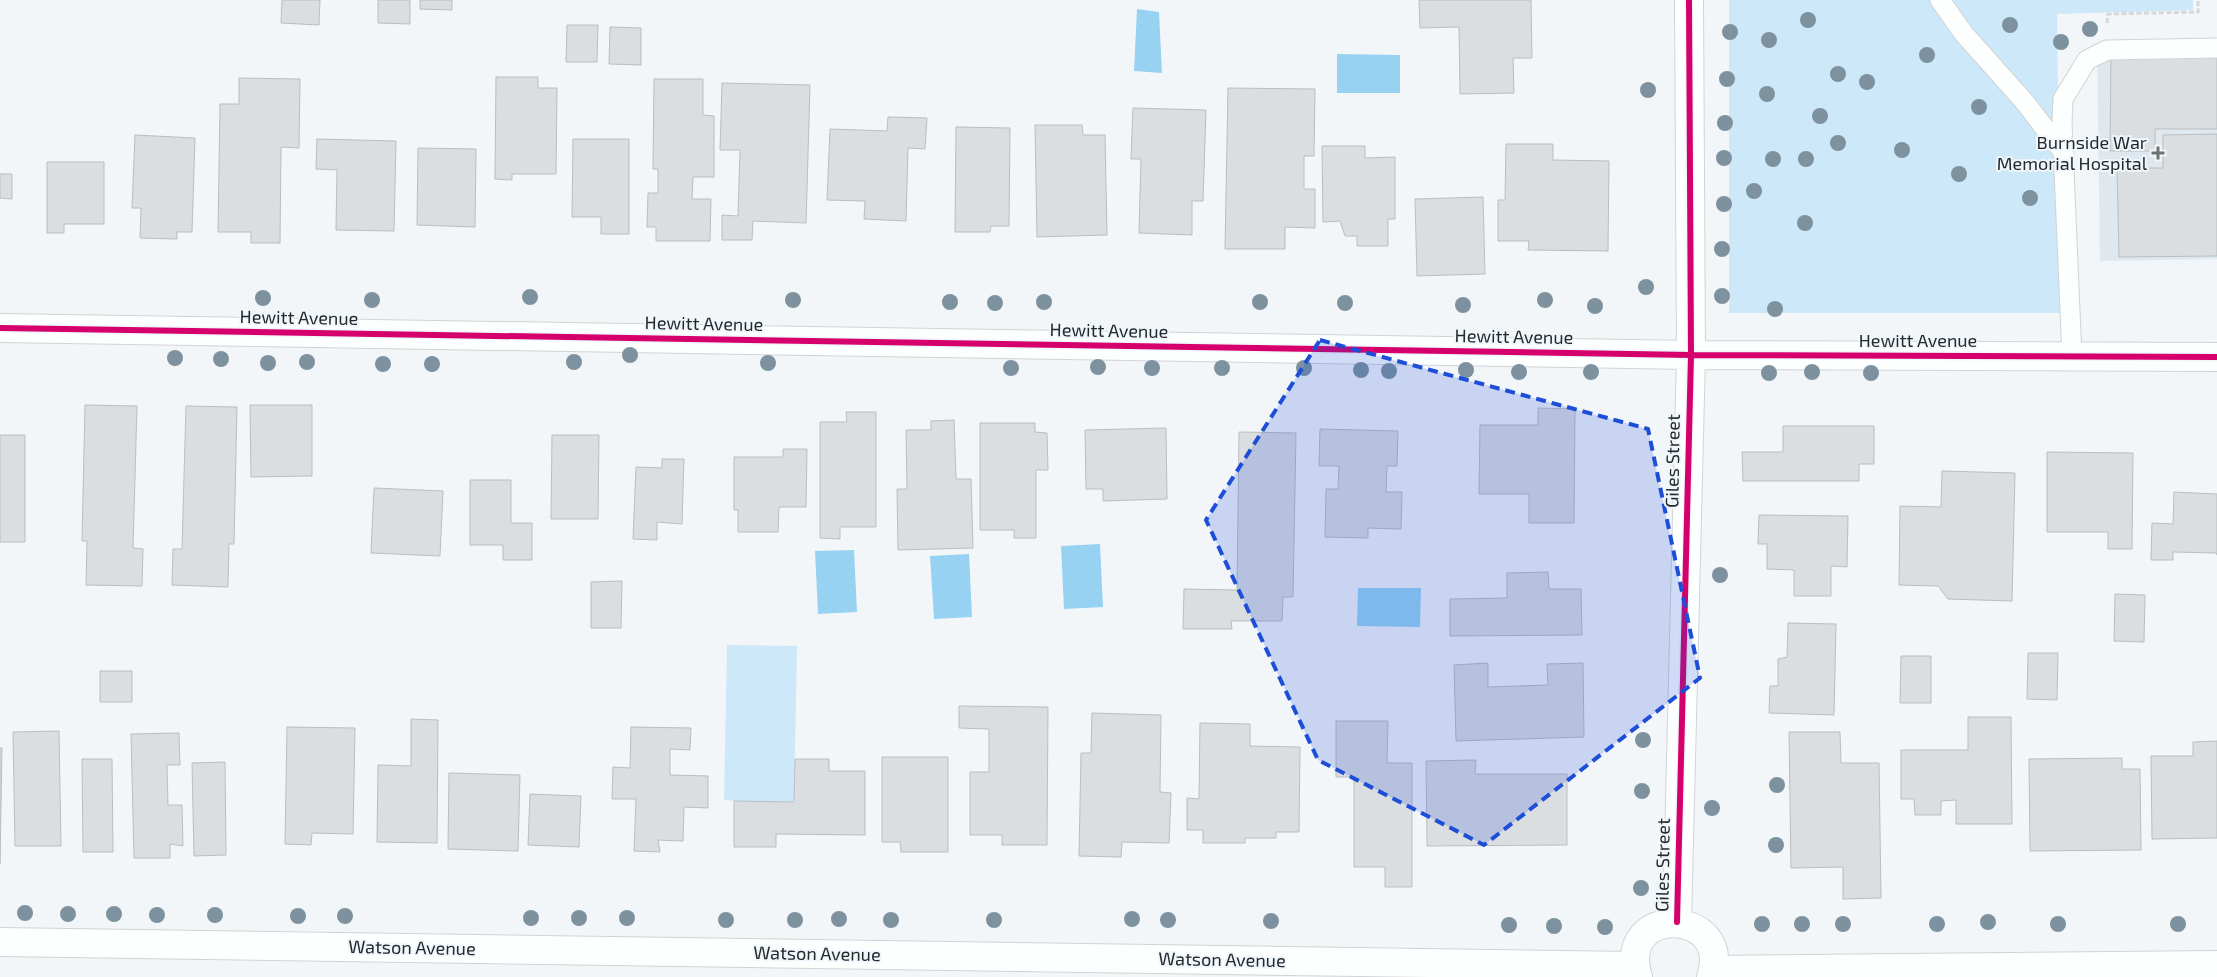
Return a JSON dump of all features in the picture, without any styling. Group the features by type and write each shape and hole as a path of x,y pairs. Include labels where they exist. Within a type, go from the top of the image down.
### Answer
{"street":[{"name":"Giles Street","path":"1677,922 1691,355 1689,0"},
{"name":"Hewitt Avenue","path":"0,328 1691,355 2217,357"},
{"path":"1636,972 1635,952 1641,939 1663,923 1677,922 1689,924 1701,932 1710,943 1714,956 1712,973 2217,965"},
{"name":"Watson Avenue","path":"0,942 1636,972"}],"lane":[{"path":"1940,0 1964,34 2023,100 2064,153"},
{"path":"2072,356 2064,153 2064,99 2087,60 2107,50 2217,48"}],"path":[{"path":"2107,50 2108,14 2198,12 2198,0"}],"highlighted area":[{"path":"1320,340 1648,429 1700,678 1484,845 1318,760 1206,520"}],"shaded area":[{"path":"1729,0 2193,0 2193,10 2057,14 2061,313 1729,313"},
{"name":"Burnside War Memorial Hospital","path":"2217,45 2217,259 2100,261 2097,47"},
{"path":"727,645 797,646 794,802 724,800"}],"water":[{"path":"1137,9 1159,12 1162,73 1134,71"},
{"path":"1337,54 1400,55 1400,93 1337,93"},
{"path":"1100,544 1103,607 1064,609 1061,546"},
{"path":"854,550 857,612 818,614 815,551"},
{"path":"969,554 972,617 934,619 930,556"},
{"path":"1358,588 1421,588 1420,627 1357,626"}],"building":[{"path":"282,0 320,0 319,25 281,23"},
{"path":"378,0 410,0 410,24 378,23"},
{"path":"420,0 452,0 452,10 420,9"},
{"path":"1419,0 1531,0 1532,58 1513,58 1514,93 1460,94 1459,27 1420,28"},
{"path":"567,25 598,25 597,62 566,62"},
{"path":"610,27 641,28 641,65 609,64"},
{"path":"2111,53 2217,53 2217,129 2155,129 2155,151 2110,151"},
{"path":"496,77 538,77 538,88 557,88 556,174 512,174 512,180 495,179"},
{"path":"239,78 300,79 299,148 281,147 280,243 251,243 251,232 218,232 220,104 239,104"},
{"path":"654,79 703,79 703,115 714,116 714,177 693,177 692,199 711,199 710,241 656,241 656,227 647,227 648,193 658,193 658,169 653,169"},
{"path":"722,83 810,85 806,223 753,221 752,240 722,240 722,215 738,216 740,150 720,150"},
{"path":"1228,88 1315,89 1314,156 1304,156 1304,189 1315,189 1315,228 1285,227 1285,249 1225,249"},
{"path":"1133,108 1206,110 1203,201 1192,201 1192,235 1139,233 1141,159 1131,159"},
{"path":"888,117 927,118 925,149 908,148 906,221 864,219 865,201 827,200 830,129 887,131"},
{"path":"1035,125 1082,125 1083,135 1105,135 1107,235 1037,237"},
{"path":"956,127 1010,128 1009,226 991,226 990,232 955,232"},
{"path":"2217,134 2217,256 2119,257 2117,168 2163,168 2163,135"},
{"path":"135,135 195,138 192,232 177,232 177,239 140,238 141,208 132,208"},
{"path":"317,139 396,141 394,231 336,230 337,170 316,169"},
{"path":"573,139 629,139 629,234 601,234 601,217 572,217"},
{"path":"1506,144 1553,144 1553,160 1609,161 1608,251 1528,250 1529,241 1498,241 1498,200 1505,200"},
{"path":"1322,146 1365,146 1365,158 1395,157 1395,219 1388,219 1388,246 1357,246 1357,236 1345,236 1340,221 1323,222"},
{"path":"418,148 476,149 475,227 417,225"},
{"path":"47,162 104,162 104,224 64,224 64,233 47,233"},
{"path":"0,174 12,174 12,199 0,198"},
{"path":"1483,197 1485,274 1417,276 1415,199"},
{"path":"85,405 137,406 133,548 143,549 142,586 86,585 87,541 82,541"},
{"path":"250,405 312,405 312,476 251,477"},
{"path":"186,406 237,407 234,544 229,544 228,587 172,585 173,549 182,549"},
{"path":"1538,408 1575,409 1574,523 1529,523 1529,494 1479,494 1480,425 1538,425"},
{"path":"846,412 876,412 876,527 840,527 840,539 820,538 820,422 847,422"},
{"path":"954,420 956,479 971,479 973,548 898,550 897,489 907,489 906,430 931,430 931,421"},
{"path":"980,423 1035,423 1035,432 1047,433 1048,470 1036,470 1036,538 1014,538 1014,530 980,530"},
{"path":"1783,426 1874,426 1874,464 1859,464 1859,481 1743,481 1742,452 1783,452"},
{"path":"1166,428 1167,499 1103,501 1103,489 1086,489 1085,430"},
{"path":"1320,429 1398,431 1397,466 1387,466 1386,492 1402,492 1401,529 1368,528 1368,538 1325,537 1326,489 1338,489 1339,466 1319,466"},
{"path":"1239,432 1296,433 1293,597 1283,597 1282,621 1231,621 1232,629 1183,629 1184,589 1237,590"},
{"path":"0,435 25,435 25,542 0,542"},
{"path":"552,435 599,435 598,519 551,519"},
{"path":"783,449 807,449 806,507 779,507 778,532 738,532 738,510 734,510 734,457 783,457"},
{"path":"2047,452 2133,453 2132,549 2108,549 2108,532 2047,532"},
{"path":"662,459 684,459 682,524 657,522 657,540 633,539 636,467 662,468"},
{"path":"1942,471 2015,473 2012,601 1948,599 1938,586 1899,585 1900,506 1941,507"},
{"path":"470,480 511,480 511,523 532,523 532,560 503,560 503,545 470,545"},
{"path":"374,488 443,491 440,556 371,553"},
{"path":"2174,492 2217,494 2217,555 2216,553 2173,552 2173,560 2151,560 2152,523 2173,524"},
{"path":"1759,515 1848,516 1847,567 1831,566 1831,596 1794,596 1794,570 1767,569 1767,544 1758,544"},
{"path":"1548,572 1549,589 1581,589 1582,635 1450,636 1450,599 1507,598 1507,573"},
{"path":"622,581 621,628 591,628 591,582"},
{"path":"2115,594 2145,595 2144,642 2114,641"},
{"path":"1788,623 1836,624 1834,715 1769,713 1770,686 1778,686 1778,659 1787,657"},
{"path":"2028,653 2058,653 2057,700 2027,699"},
{"path":"1901,656 1931,656 1931,703 1900,703"},
{"path":"1488,663 1488,687 1548,685 1547,664 1583,663 1584,737 1456,741 1454,665"},
{"path":"100,671 132,671 132,702 100,702"},
{"path":"959,706 1048,707 1047,845 1002,845 1002,835 970,835 970,772 989,772 989,729 959,728"},
{"path":"1092,713 1161,715 1160,792 1171,793 1169,843 1122,842 1121,857 1079,856 1081,753 1091,753"},
{"path":"1968,717 2011,717 2012,824 1956,824 1956,800 1941,801 1941,815 1915,815 1914,799 1901,799 1901,750 1968,750"},
{"path":"411,719 438,720 437,843 377,842 378,765 411,766"},
{"path":"1336,721 1388,721 1387,763 1412,763 1412,887 1385,887 1385,867 1354,867 1354,777 1336,777"},
{"path":"1200,723 1250,724 1250,746 1300,747 1299,832 1276,832 1276,838 1245,838 1245,843 1203,843 1203,830 1187,830 1187,798 1199,799"},
{"path":"287,727 355,728 353,834 312,833 311,845 285,844"},
{"path":"631,727 691,728 690,750 670,749 670,775 708,776 708,808 684,807 683,841 658,840 660,852 634,851 636,799 612,799 613,767 630,768"},
{"path":"59,731 61,846 15,846 13,732"},
{"path":"1789,732 1840,732 1841,763 1879,763 1881,898 1843,899 1843,867 1791,868"},
{"path":"179,733 180,765 167,765 168,805 182,805 183,846 170,844 170,858 134,858 131,734"},
{"path":"2217,741 2217,838 2152,839 2151,756 2193,756 2193,742"},
{"path":"0,748 2,748 0,864"},
{"path":"882,757 948,757 948,852 901,852 900,842 882,842"},
{"path":"2122,758 2122,769 2140,769 2141,850 2030,851 2029,759"},
{"path":"82,759 112,759 113,852 83,852"},
{"path":"795,759 829,759 829,771 865,771 865,835 776,834 776,847 734,847 734,801 794,802"},
{"path":"1476,760 1475,774 1567,774 1567,845 1427,846 1426,761"},
{"path":"225,762 226,855 194,856 192,763"},
{"path":"449,773 520,775 518,851 448,849"},
{"path":"530,794 581,796 579,847 528,845"}],"cycle path":[{"path":"1677,922 1691,355 1689,0"},
{"path":"0,328 1691,355 2217,357"}],"place":[{"name":"Burnside War Memorial Hospital","path":"2158,153"}]}
